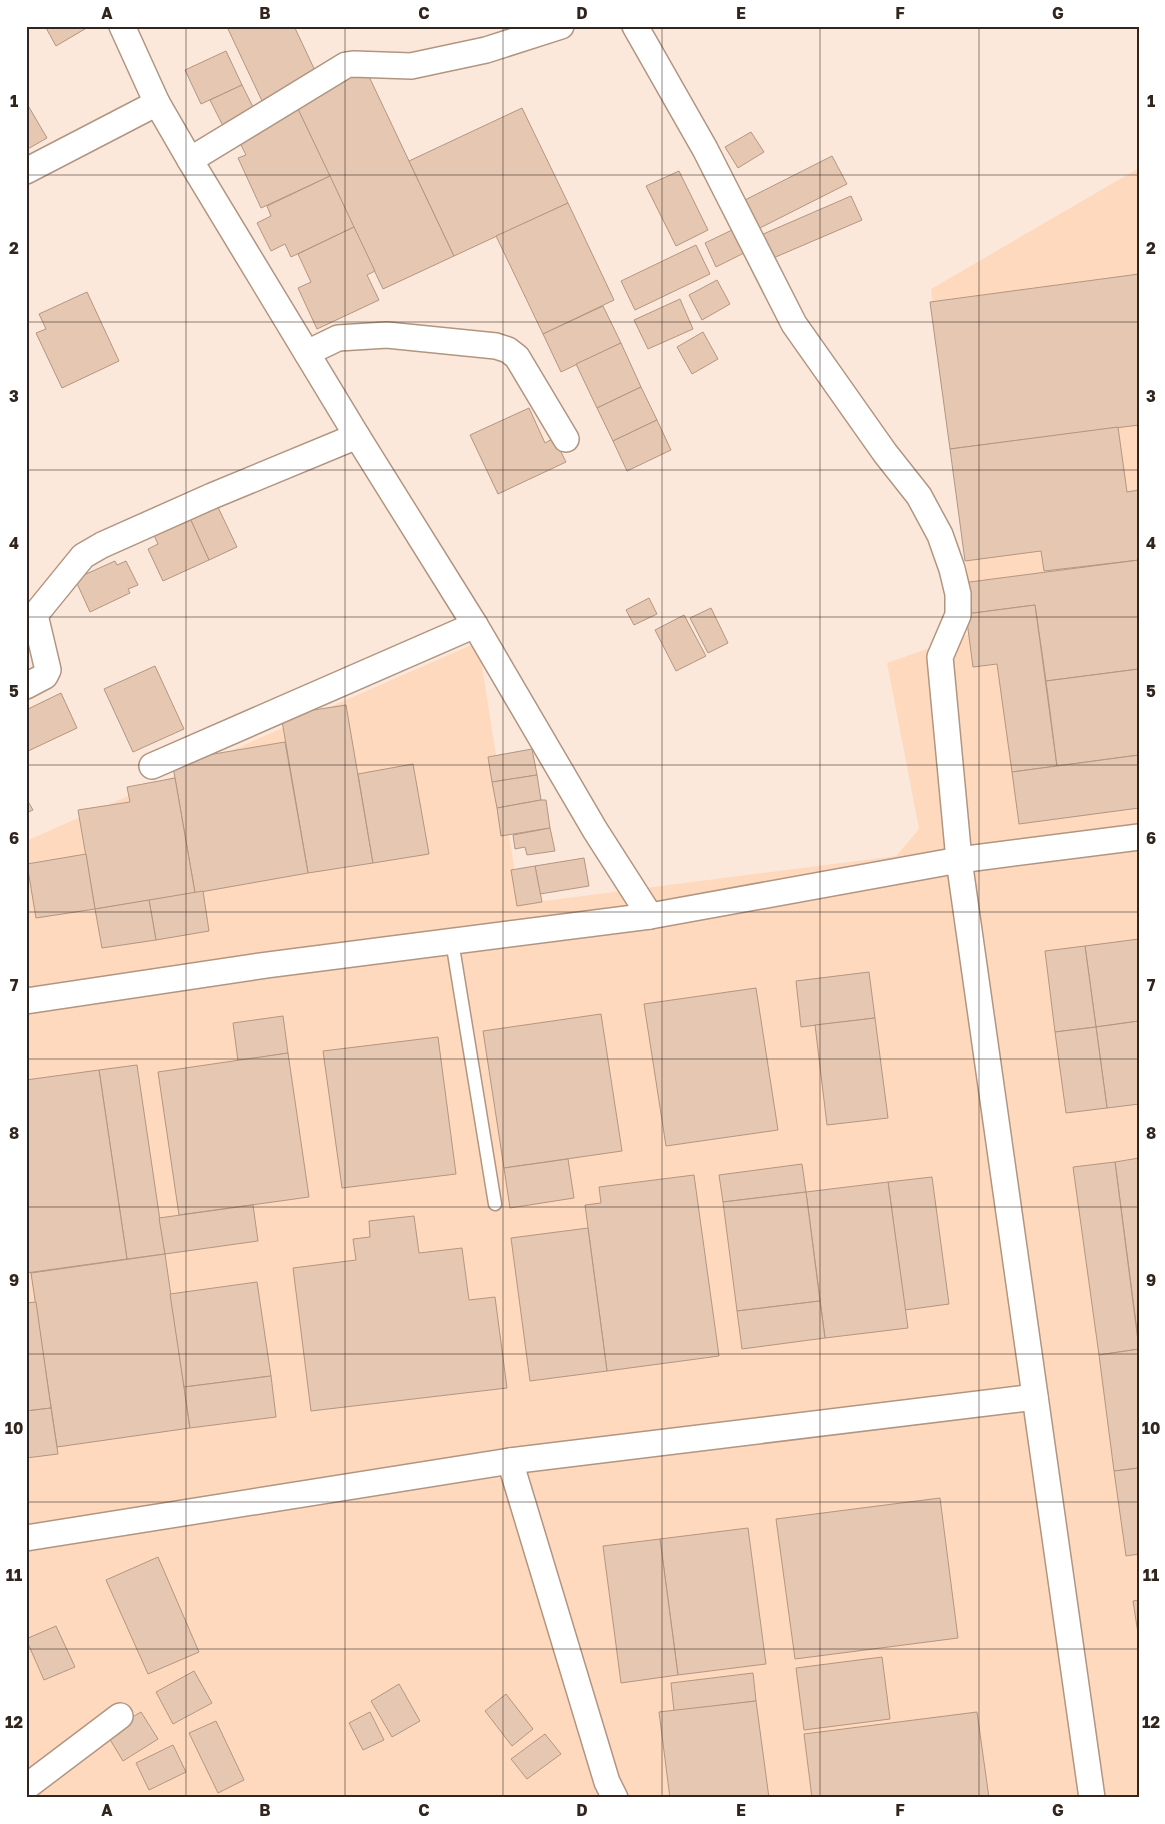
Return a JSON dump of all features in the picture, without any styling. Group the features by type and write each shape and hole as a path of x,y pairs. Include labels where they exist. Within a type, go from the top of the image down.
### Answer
{"street":[{"path":"122,26 157,103 190,160 356,436 475,625 595,830 650,916"},
{"path":"190,160 346,65 411,66 486,50 561,26"},
{"path":"635,26 705,149 794,324 885,453 919,496 940,535 958,594 958,615 940,657 959,860 1092,1798"},
{"path":"26,171 157,103"},
{"path":"307,353 338,338 387,335 496,346 508,350 517,357 566,439"},
{"path":"26,686 45,676 48,670 35,615 83,556 102,545 212,496 356,436"},
{"path":"152,766 475,625"},
{"path":"26,1001 267,965 650,916 959,860 1139,837"},
{"path":"26,1538 510,1461 1035,1397"},
{"path":"510,1461 607,1782 615,1798"},
{"path":"26,1787 120,1716"}],"lane":[{"path":"452,941 495,1204"}],"shaded area":[{"path":"1139,168 1139,1798 26,1798 26,841 478,642 520,904 896,856 919,829 887,663 975,632 931,289"}],"building":[{"path":"45,26 90,26 56,46"},
{"path":"234,26 294,26 318,77 263,103 228,29"},
{"path":"226,51 242,85 201,104 185,70"},
{"path":"364,66 454,256 383,289 293,99"},
{"path":"242,85 255,111 223,126 210,100"},
{"path":"26,102 47,138 26,150"},
{"path":"522,108 568,203 454,256 409,161"},
{"path":"298,109 330,176 261,208 238,158 246,155 237,137"},
{"path":"751,132 764,152 738,168 725,147"},
{"path":"832,156 847,184 754,231 739,203"},
{"path":"679,171 708,230 676,246 646,186"},
{"path":"330,176 354,227 291,257 285,244 271,251 257,223 271,216 267,206"},
{"path":"851,196 862,220 771,259 761,235"},
{"path":"568,203 614,300 543,334 496,236"},
{"path":"354,227 375,271 367,275 379,300 317,329 298,288 311,282 298,254"},
{"path":"734,229 746,252 716,267 705,243"},
{"path":"696,245 710,274 635,310 621,281"},
{"path":"1139,274 1139,425 950,449 930,302"},
{"path":"717,280 730,304 702,320 689,295"},
{"path":"87,292 119,361 62,388 36,333 46,329 39,314"},
{"path":"680,299 693,329 648,349 634,320"},
{"path":"603,306 621,343 561,372 543,334"},
{"path":"703,332 718,359 692,374 677,347"},
{"path":"621,343 641,387 597,408 576,364"},
{"path":"641,387 657,420 613,441 597,408"},
{"path":"529,408 545,443 554,438 566,462 498,494 470,435"},
{"path":"657,420 671,450 627,471 613,441"},
{"path":"1118,427 1127,492 1139,490 1139,560 1044,571 1041,551 965,561 950,449"},
{"path":"215,501 237,547 209,560 188,514"},
{"path":"188,514 209,560 163,581 148,549 158,544 152,531"},
{"path":"1139,560 1139,669 1046,681 1035,605 966,614 962,583"},
{"path":"115,561 117,565 126,561 138,585 128,589 130,593 90,612 75,579"},
{"path":"649,598 657,614 634,625 626,610"},
{"path":"1035,605 1057,766 1012,772 997,664 973,667 966,614"},
{"path":"711,608 728,643 708,653 690,618"},
{"path":"684,615 706,656 676,671 655,630"},
{"path":"155,666 184,729 133,752 104,689"},
{"path":"1139,669 1139,755 1057,766 1046,681"},
{"path":"61,693 77,728 26,752 26,710"},
{"path":"346,705 373,863 308,873 281,715"},
{"path":"285,742 308,873 195,893 172,761"},
{"path":"532,749 537,775 492,782 488,757"},
{"path":"1139,755 1139,808 1019,824 1012,772"},
{"path":"413,764 429,854 373,863 358,774"},
{"path":"537,775 541,800 497,808 492,782"},
{"path":"175,778 195,893 95,909 78,810 130,802 127,787"},
{"path":"26,798 33,810 26,813"},
{"path":"546,800 550,828 501,836 497,808"},
{"path":"550,828 555,851 527,855 525,847 515,849 513,835"},
{"path":"86,854 95,909 36,918 27,864"},
{"path":"584,858 589,886 540,894 535,866"},
{"path":"535,866 542,902 517,906 511,870"},
{"path":"203,891 209,931 156,940 149,900"},
{"path":"149,900 156,940 102,948 95,909"},
{"path":"1139,939 1139,1021 1096,1027 1085,946"},
{"path":"1085,946 1096,1027 1055,1032 1045,951"},
{"path":"869,972 875,1018 801,1027 796,981"},
{"path":"756,988 778,1130 666,1146 644,1004"},
{"path":"601,1014 622,1151 504,1168 483,1031"},
{"path":"283,1016 288,1053 238,1061 233,1023"},
{"path":"875,1018 888,1118 827,1125 815,1025"},
{"path":"1139,1021 1139,1104 1107,1108 1096,1027"},
{"path":"1096,1027 1107,1108 1066,1113 1055,1032"},
{"path":"438,1037 456,1174 342,1188 323,1051"},
{"path":"288,1053 309,1197 179,1215 158,1072"},
{"path":"137,1065 165,1254 127,1259 99,1070"},
{"path":"99,1070 127,1259 26,1273 26,1080"},
{"path":"1139,1158 1139,1346 1115,1162"},
{"path":"568,1159 574,1198 510,1208 504,1168"},
{"path":"1115,1162 1139,1349 1099,1355 1073,1167"},
{"path":"802,1164 806,1192 723,1202 719,1175"},
{"path":"694,1175 719,1356 607,1371 585,1205 601,1203 599,1187"},
{"path":"932,1177 949,1304 905,1310 888,1182"},
{"path":"888,1182 908,1328 825,1338 806,1192"},
{"path":"806,1192 820,1301 737,1311 723,1202"},
{"path":"253,1205 258,1241 165,1254 159,1218"},
{"path":"414,1216 419,1253 462,1248 469,1300 495,1297 507,1388 311,1411 293,1268 356,1260 353,1239 370,1237 369,1221"},
{"path":"588,1228 607,1371 530,1381 511,1238"},
{"path":"165,1254 190,1428 57,1447 31,1273"},
{"path":"257,1282 271,1376 184,1387 170,1294"},
{"path":"820,1301 825,1338 742,1349 737,1311"},
{"path":"36,1302 51,1408 26,1411 26,1303"},
{"path":"1139,1349 1139,1468 1114,1471 1099,1355"},
{"path":"271,1376 276,1417 190,1428 184,1387"},
{"path":"51,1408 58,1454 26,1458 26,1411"},
{"path":"1139,1468 1139,1554 1126,1556 1114,1471"},
{"path":"940,1498 958,1638 795,1659 776,1519"},
{"path":"748,1528 766,1664 678,1675 660,1539"},
{"path":"660,1539 678,1675 621,1683 603,1546"},
{"path":"158,1557 199,1652 148,1674 106,1580"},
{"path":"1139,1600 1139,1640 1133,1601"},
{"path":"56,1626 75,1667 44,1680 26,1639"},
{"path":"882,1657 890,1719 804,1730 796,1668"},
{"path":"194,1671 212,1703 173,1724 156,1692"},
{"path":"753,1673 756,1701 674,1711 671,1683"},
{"path":"399,1684 420,1721 392,1737 371,1701"},
{"path":"506,1694 533,1729 512,1746 485,1711"},
{"path":"756,1701 769,1798 670,1798 659,1712"},
{"path":"141,1712 158,1739 123,1761 106,1733"},
{"path":"370,1712 384,1740 363,1750 349,1723"},
{"path":"977,1712 989,1798 812,1798 804,1734"},
{"path":"216,1721 244,1780 218,1793 189,1733"},
{"path":"545,1734 561,1754 527,1779 511,1759"},
{"path":"173,1745 186,1772 149,1790 136,1763"}]}
